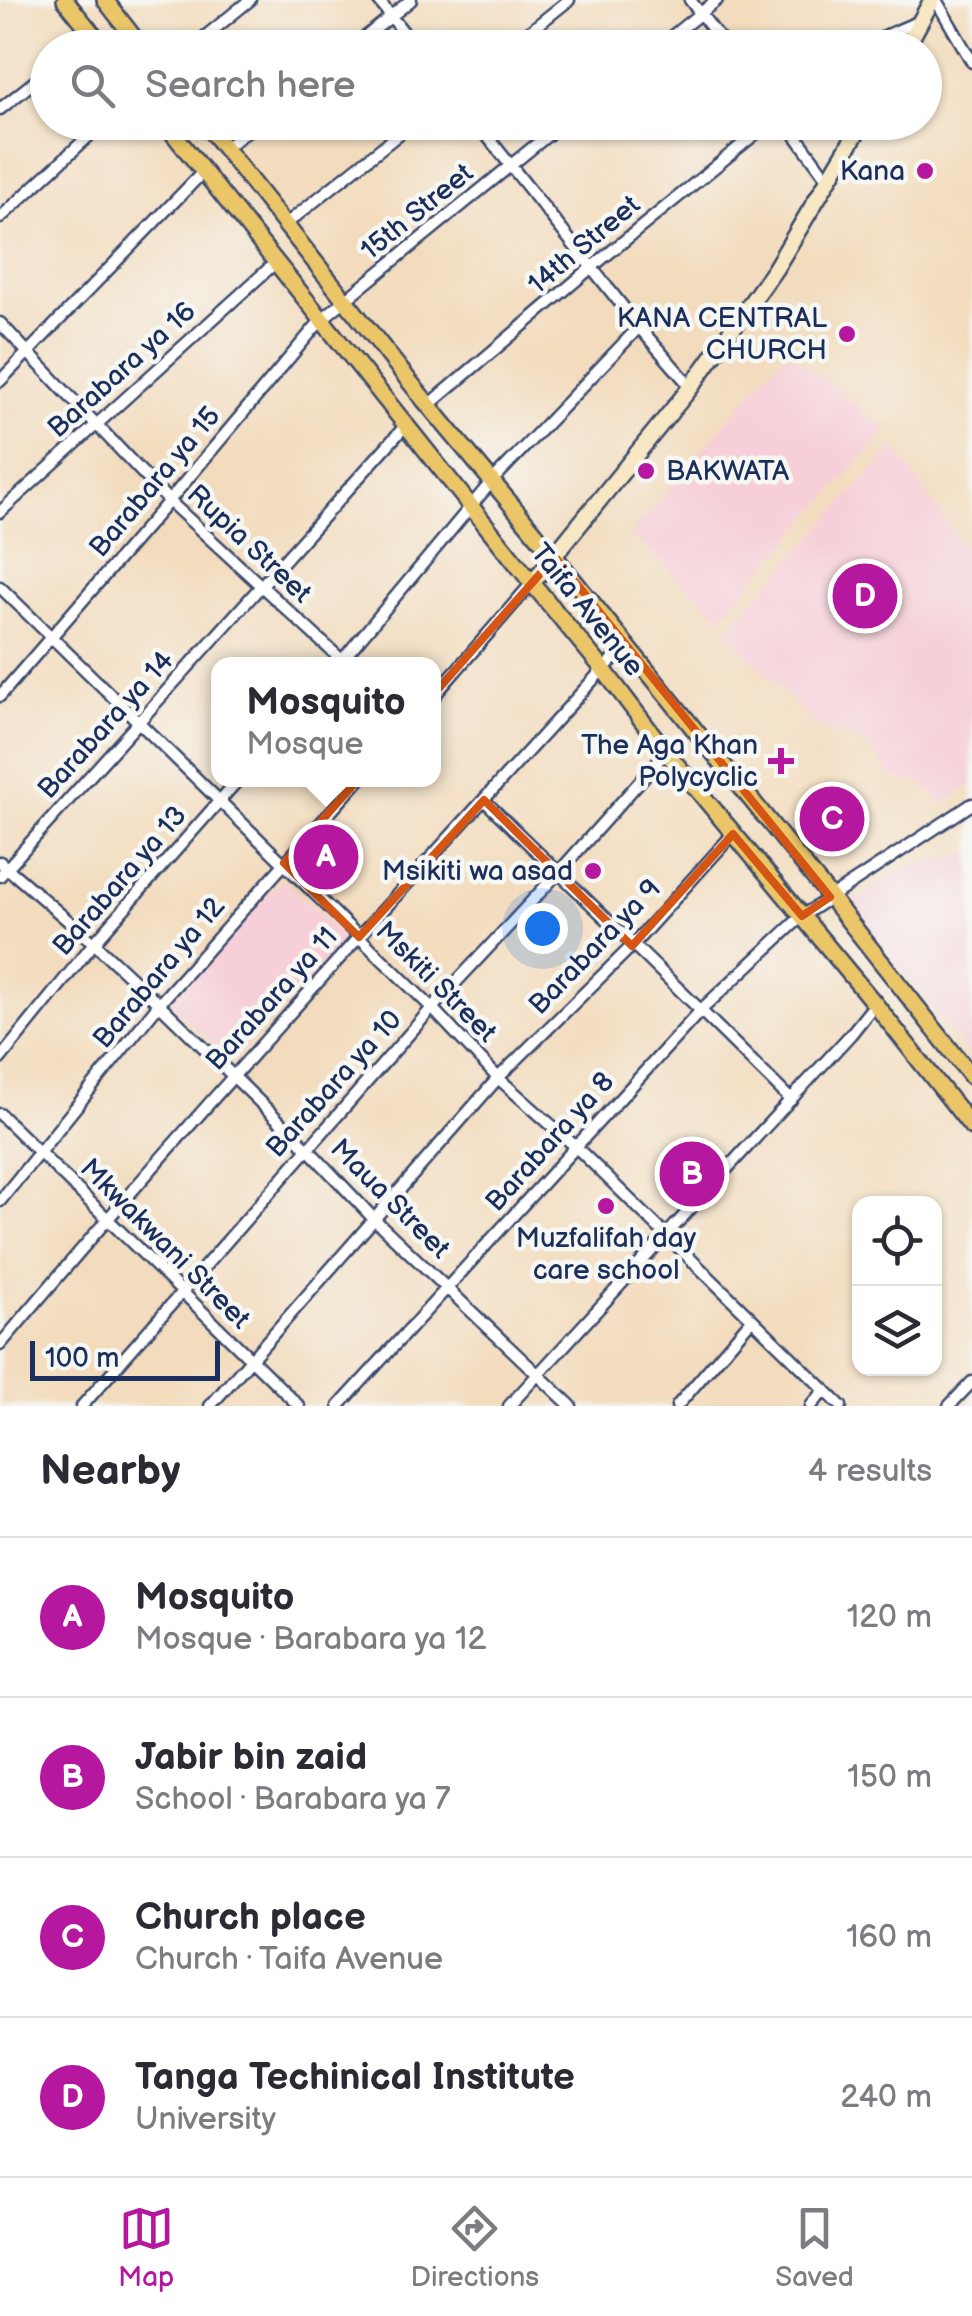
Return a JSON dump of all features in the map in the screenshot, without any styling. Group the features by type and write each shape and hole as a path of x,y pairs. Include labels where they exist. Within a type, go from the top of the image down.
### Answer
{"main road":[{"path":"105,0 128,30"},
{"path":"73,3 91,30"},
{"name":"Taifa Avenue","path":"178,140 604,669 666,752 972,1127"},
{"name":"Taifa Avenue","path":"219,140 972,1077"}],"street":[{"path":"213,30 250,0"},
{"path":"378,0 402,30"},
{"path":"374,30 412,0"},
{"path":"532,30 569,0"},
{"path":"690,0 713,30"},
{"path":"679,30 717,0"},
{"path":"916,30 934,0 972,62"},
{"path":"900,30 921,21"},
{"path":"0,109 30,85"},
{"path":"0,218 84,140"},
{"path":"225,148 235,140"},
{"path":"286,224 391,140"},
{"path":"490,140 691,387"},
{"name":"15th Street","path":"345,299 541,140"},
{"name":"14th Street","path":"429,405 748,140"},
{"path":"799,140 829,182"},
{"path":"441,688 555,557 691,387 775,269 853,140"},
{"path":"0,380 204,172"},
{"name":"Barabara ya 16","path":"0,512 275,263"},
{"name":"Barabara ya 15","path":"0,696 322,319 345,299"},
{"name":"Rupia Street","path":"0,322 170,501 336,657"},
{"path":"347,657 492,481 640,327"},
{"name":"Barabara ya 14","path":"2,869 406,424"},
{"name":"Mskiti Street","path":"0,587 359,936 498,1078 576,1147 842,1406"},
{"name":"Barabara ya 11","path":"0,1345 233,1075 628,646"},
{"name":"Barabara ya 10","path":"82,1406 432,1008 666,752"},
{"name":"Barabara ya 13","path":"0,1059 94,943 232,787"},
{"name":"Barabara ya 12","path":"0,1201 160,1004 353,787"},
{"path":"484,800 791,1100"},
{"name":"Barabara ya 8","path":"339,1406 702,1009 802,916 972,804"},
{"name":"Barabara ya 9","path":"210,1406 498,1078 632,946 733,834"},
{"name":"Maua Street","path":"2,869 94,943 160,1004 373,1218 571,1406"},
{"path":"509,1406 852,1034 875,1004"},
{"name":"Mkwakwani Street","path":"0,1114 299,1406"},
{"path":"677,1406 752,1319"},
{"path":"949,1406 972,1382"},
{"path":"811,1406 826,1390"}],"highlighted area":[{"path":"555,557 830,897 802,916 733,834 632,946 484,800 359,937 284,863"}],"shaded area":[{"path":"787,350 888,429 722,617 630,535"},
{"path":"895,447 972,561 972,785 942,805 922,782 895,780 866,743 818,727 726,631"},
{"path":"972,852 972,1059 849,906 901,869"},
{"path":"282,879 346,938 232,1061 169,1002"}],"place":[{"name":"Kana","path":"925,171"},
{"name":"KANA CENTRAL CHURCH","path":"847,334"},
{"name":"BAKWATA","path":"646,471"},
{"name":"Tanga Techinical Institute","path":"865,596"},
{"name":"The Aga Khan Polycyclic","path":"781,761"},
{"name":"Church place","path":"832,819"},
{"name":"Mosquito","path":"326,857"},
{"name":"Msikiti wa asad","path":"593,871"},
{"name":"Jabir bin zaid","path":"692,1174"},
{"name":"Muzfalifah day care school","path":"606,1206"}]}
